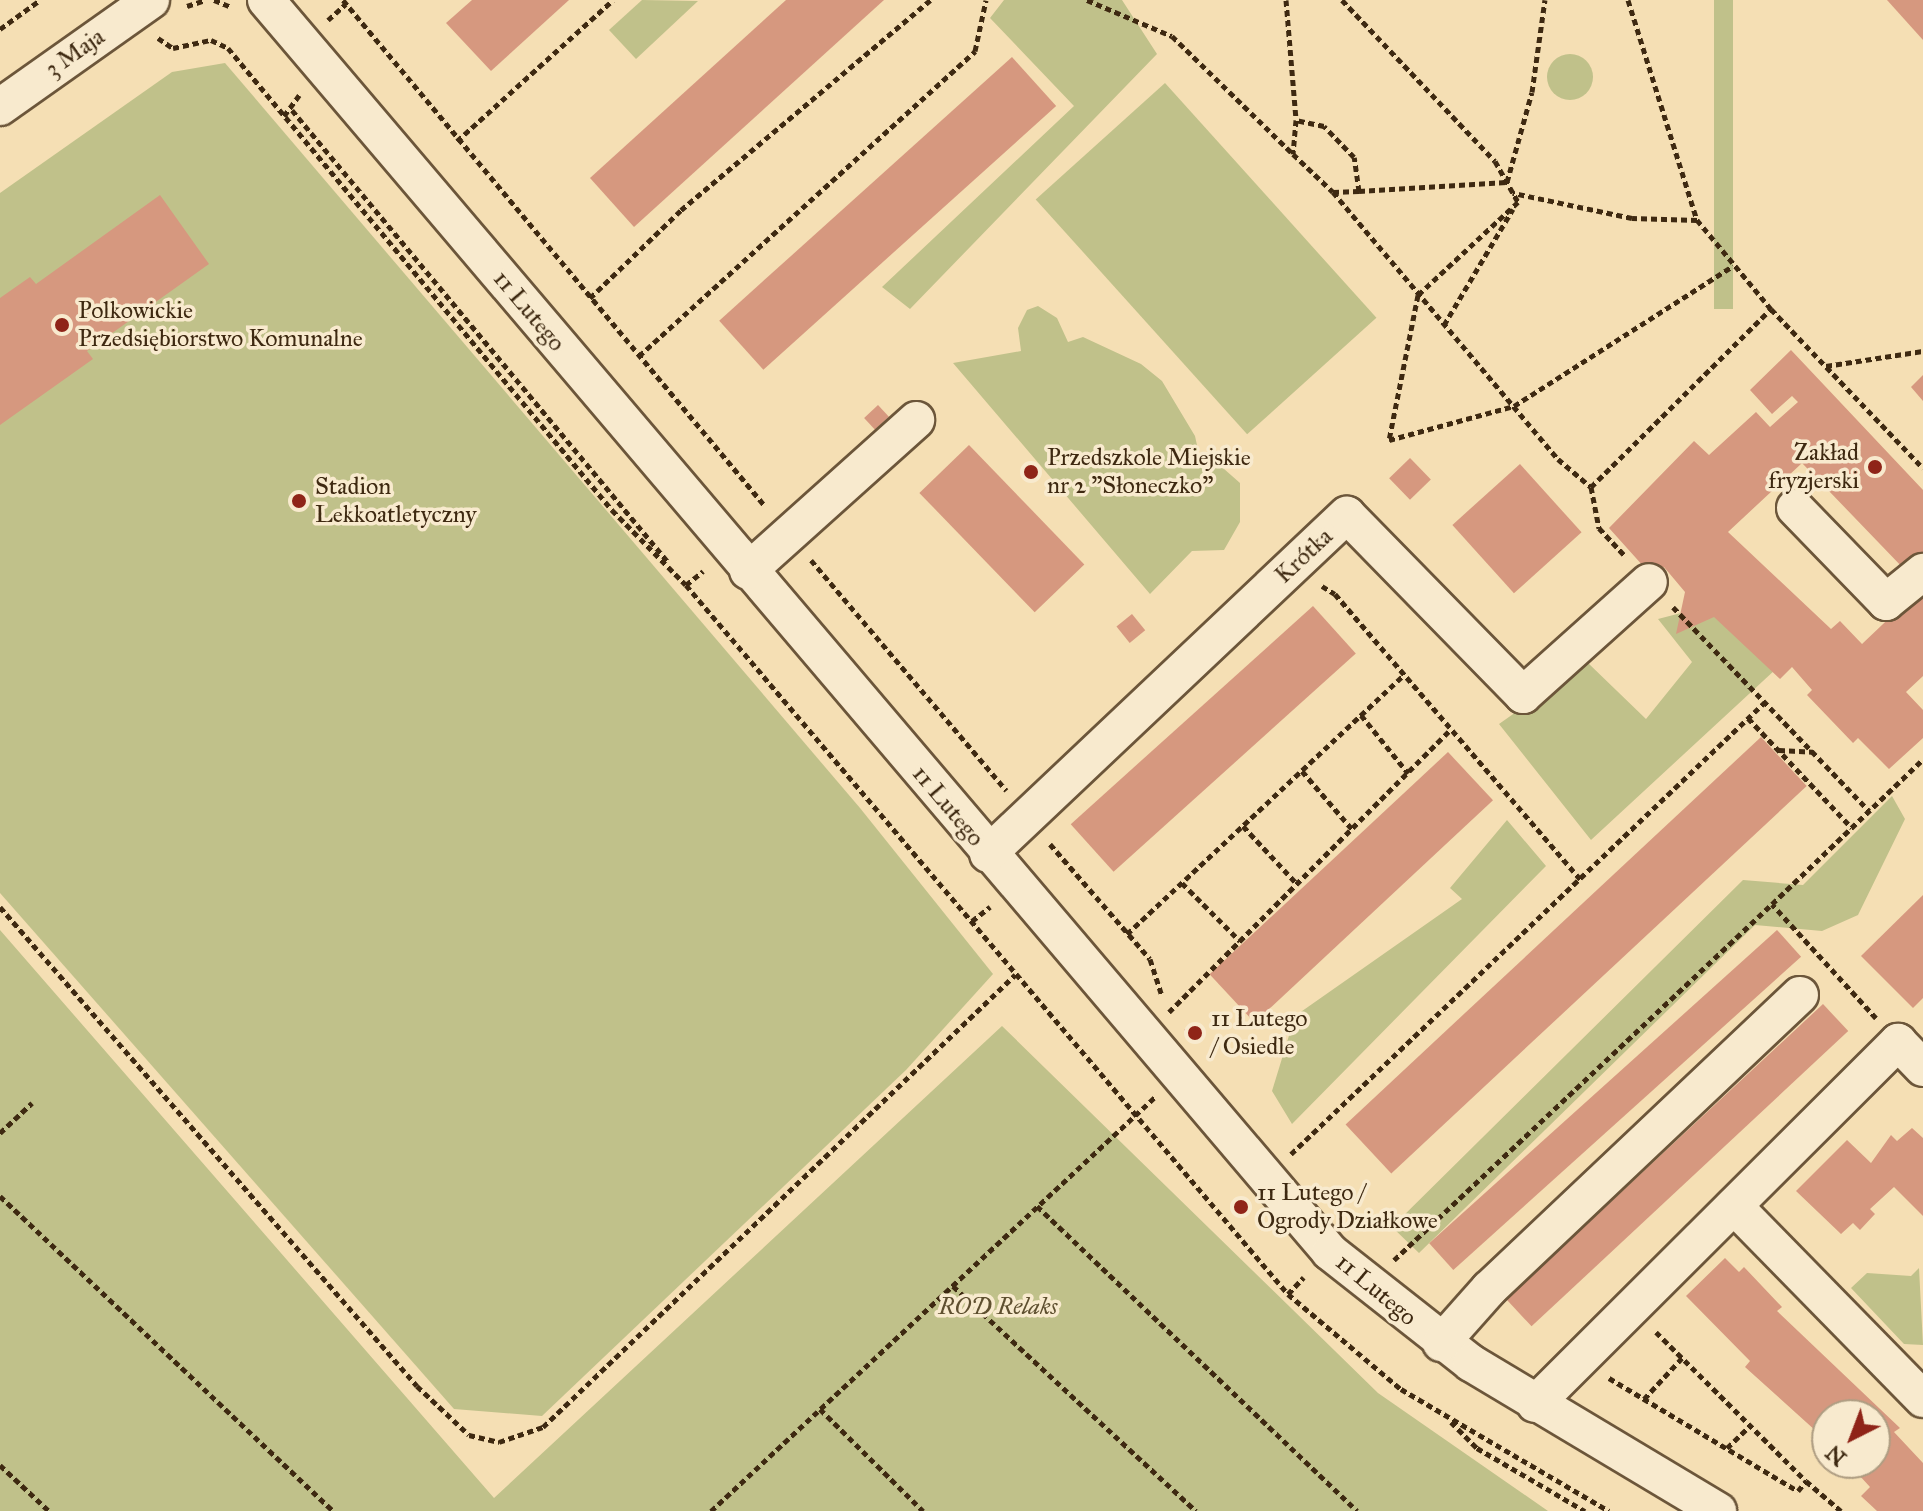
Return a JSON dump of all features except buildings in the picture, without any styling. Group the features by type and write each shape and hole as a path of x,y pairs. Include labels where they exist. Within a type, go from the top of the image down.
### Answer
{"street":[{"name":"11 Lutego","path":"266,0 1175,1077 1330,1252 1441,1343 1535,1404 1718,1511"},
{"name":"3 Maja","path":"0,107 144,5"},
{"path":"739,560 789,534 916,420"},
{"path":"1795,508 1886,602 1923,572"},
{"name":"Krótka","path":"988,854 1043,823 1347,515 1523,695 1649,582"},
{"path":"1441,1343 1489,1289 1800,995"},
{"path":"1535,1404 1898,1042 1923,1068"},
{"path":"1734,1206 1923,1399"}],"path":[{"path":"0,29 40,0"},
{"path":"343,0 457,141 789,534 1043,823 1046,840 1150,959 1168,1013 1176,1023"},
{"path":"457,141 613,0"},
{"path":"590,298 681,210 930,0"},
{"path":"639,356 975,51 986,0"},
{"path":"1286,0 1296,120 1293,154"},
{"path":"1342,0 1495,161 1518,202"},
{"path":"1507,182 1532,92 1545,0"},
{"path":"1628,0 1697,220 1771,309 1923,468"},
{"path":"1092,1 1172,36 1333,192 1514,406 1591,487 1599,528 1869,811"},
{"path":"144,5 164,44 183,49 211,40 228,48 612,510 686,585"},
{"path":"292,110 686,585 1288,1294 1375,1371 1447,1419 1609,1511"},
{"path":"1296,120 1324,126 1354,157 1359,191"},
{"path":"1333,192 1507,182"},
{"path":"1513,193 1632,218 1697,220"},
{"path":"1518,202 1418,295 1389,440 1514,406 1733,266"},
{"path":"1444,325 1518,202"},
{"path":"1591,487 1771,309"},
{"path":"1825,366 1923,351"},
{"path":"686,585 739,560"},
{"path":"1315,583 1335,594 1580,879"},
{"path":"1127,934 1404,675"},
{"path":"1285,1160 1765,702"},
{"path":"1361,715 1408,773"},
{"path":"1748,718 1852,828"},
{"path":"1168,1013 1451,729"},
{"path":"1778,750 1813,752"},
{"path":"1387,1266 1923,759"},
{"path":"1302,771 1352,829"},
{"path":"1243,826 1297,884"},
{"path":"1182,883 1240,941"},
{"path":"1772,904 1898,1042"},
{"path":"0,907 417,1386 469,1435 499,1442 543,1427 1015,975"},
{"path":"711,1511 1175,1077"},
{"path":"0,1133 32,1103"},
{"path":"0,1196 333,1511"},
{"path":"1037,1206 1357,1511"},
{"path":"953,1286 1196,1511"},
{"path":"1632,1308 1806,1481 1841,1511"},
{"path":"1644,1399 1682,1358"},
{"path":"1560,1378 1602,1373 1798,1491 1806,1481"},
{"path":"820,1409 923,1511"},
{"path":"1447,1419 1477,1448 1585,1511"},
{"path":"1727,1448 1750,1426"},
{"path":"0,1465 49,1511"}],"green space":[{"path":"642,0 698,1 636,59 609,30"},
{"path":"1004,0 1122,0 1157,54 910,309 882,287 1074,106 990,18"},
{"path":"1714,0 1733,0 1733,309 1714,309"},
{"path":"1570,54 1586,61 1593,77 1586,93 1570,100 1554,93 1547,77 1554,61"},
{"name":"Stadion Lekkoatletyczny","path":"225,63 860,808 993,974 906,1070 542,1416 454,1409 0,893 0,193 172,72"},
{"path":"1165,83 1376,318 1247,434 1036,199"},
{"path":"1038,306 1057,318 1068,342 1083,337 1141,364 1162,381 1195,436 1200,459 1215,461 1240,483 1240,522 1224,550 1192,551 1150,594 953,363 1021,351 1018,328 1027,310"},
{"path":"1708,606 1776,669 1591,840 1499,724 1587,662 1646,719 1692,662 1658,619"},
{"path":"1892,796 1905,819 1858,915 1822,931 1755,925 1419,1253 1392,1227 1743,880 1803,885"},
{"path":"1507,820 1546,866 1292,1124 1272,1091 1295,1016 1462,899 1450,888"},
{"name":"ROD Relaks","path":"0,930 494,1498 1002,1026 1378,1393 1548,1511 0,1511"},
{"path":"1919,1268 1923,1345 1904,1344 1851,1288 1867,1273 1911,1276"}],"place":[{"name":"Polkowickie Przedsiębiorstwo Komunalne","path":"62,325"},
{"name":"Zakład fryzjerski","path":"1875,467"},
{"name":"Przedszkole Miejskie nr 2 \"Słoneczko\"","path":"1031,472"},
{"name":"Stadion Lekkoatletyczny","path":"299,501"},
{"name":"11 Lutego / Osiedle","path":"1195,1033"},
{"name":"11 Lutego / Ogrody Działkowe","path":"1241,1207"}]}
